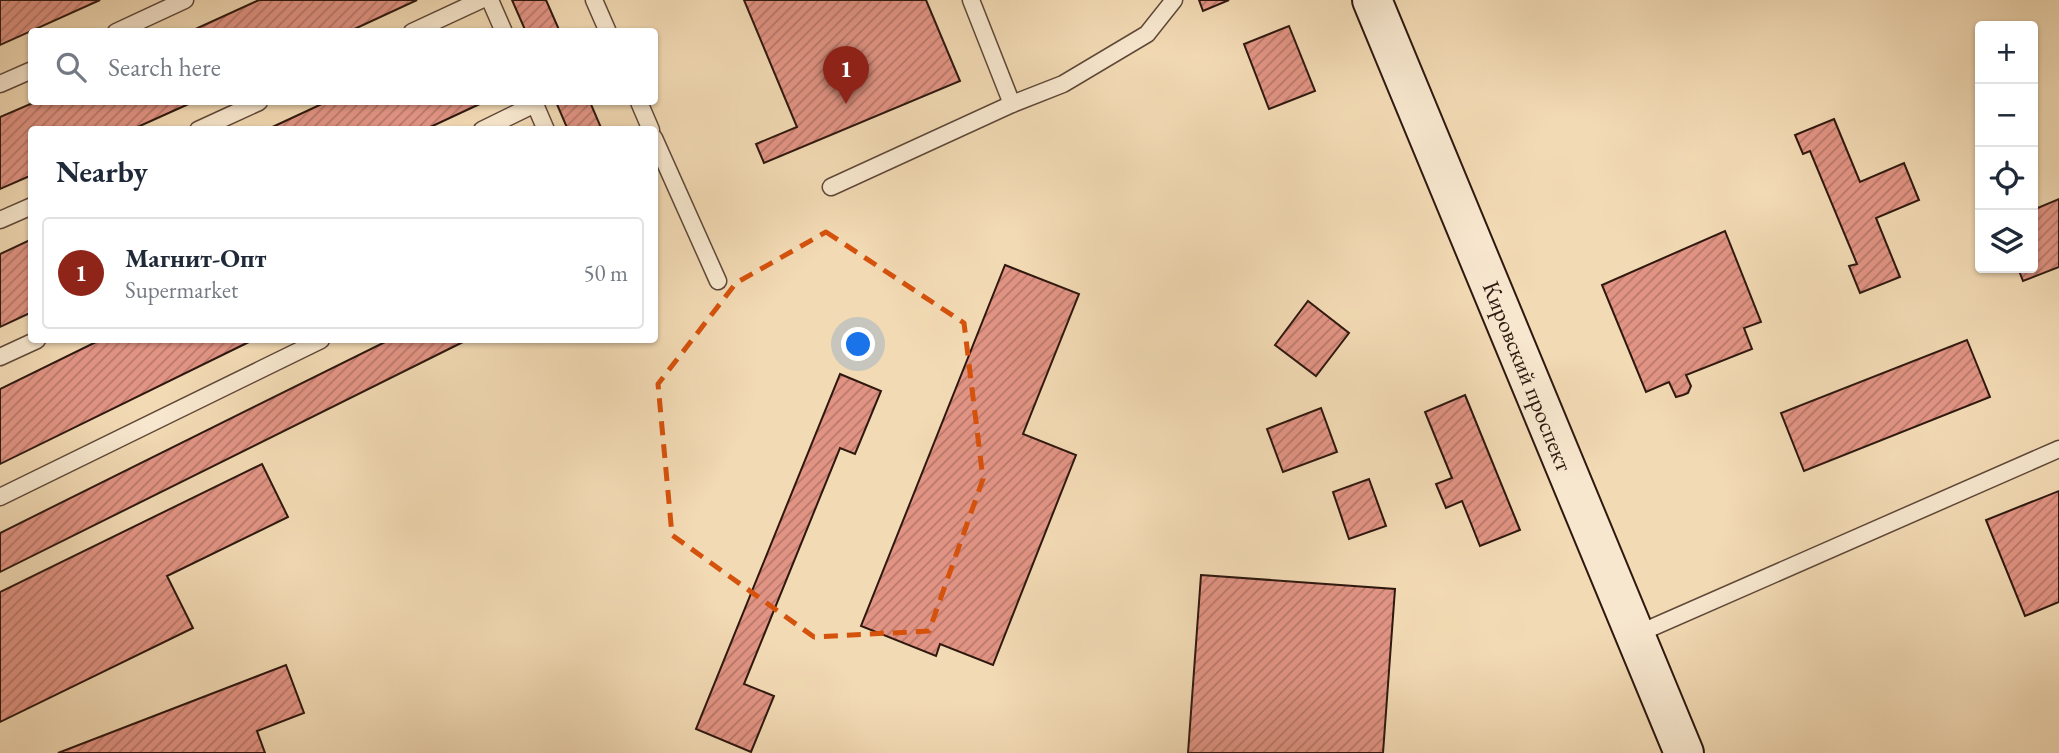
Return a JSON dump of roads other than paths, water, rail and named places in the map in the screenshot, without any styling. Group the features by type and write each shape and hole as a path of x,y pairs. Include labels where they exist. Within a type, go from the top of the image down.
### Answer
{"main road":[{"name":"Кировский проспект","path":"1372,0 1684,753"}],"lane":[{"path":"125,28 185,0"},
{"path":"421,28 481,0"},
{"path":"490,0 502,28"},
{"path":"594,0 606,28"},
{"path":"971,0 1012,104"},
{"path":"831,187 1012,104 1063,84 1147,34 1174,0"},
{"path":"0,84 28,72"},
{"path":"207,126 252,105"},
{"path":"490,126 531,105"},
{"path":"536,105 544,126"},
{"path":"640,105 649,126"},
{"path":"658,147 718,281"},
{"path":"0,220 28,208"},
{"path":"0,357 30,343"},
{"path":"0,497 315,343"},
{"path":"1635,635 2059,449"}],"place":[{"name":"Магнит-Опт","path":"846,104"}]}
